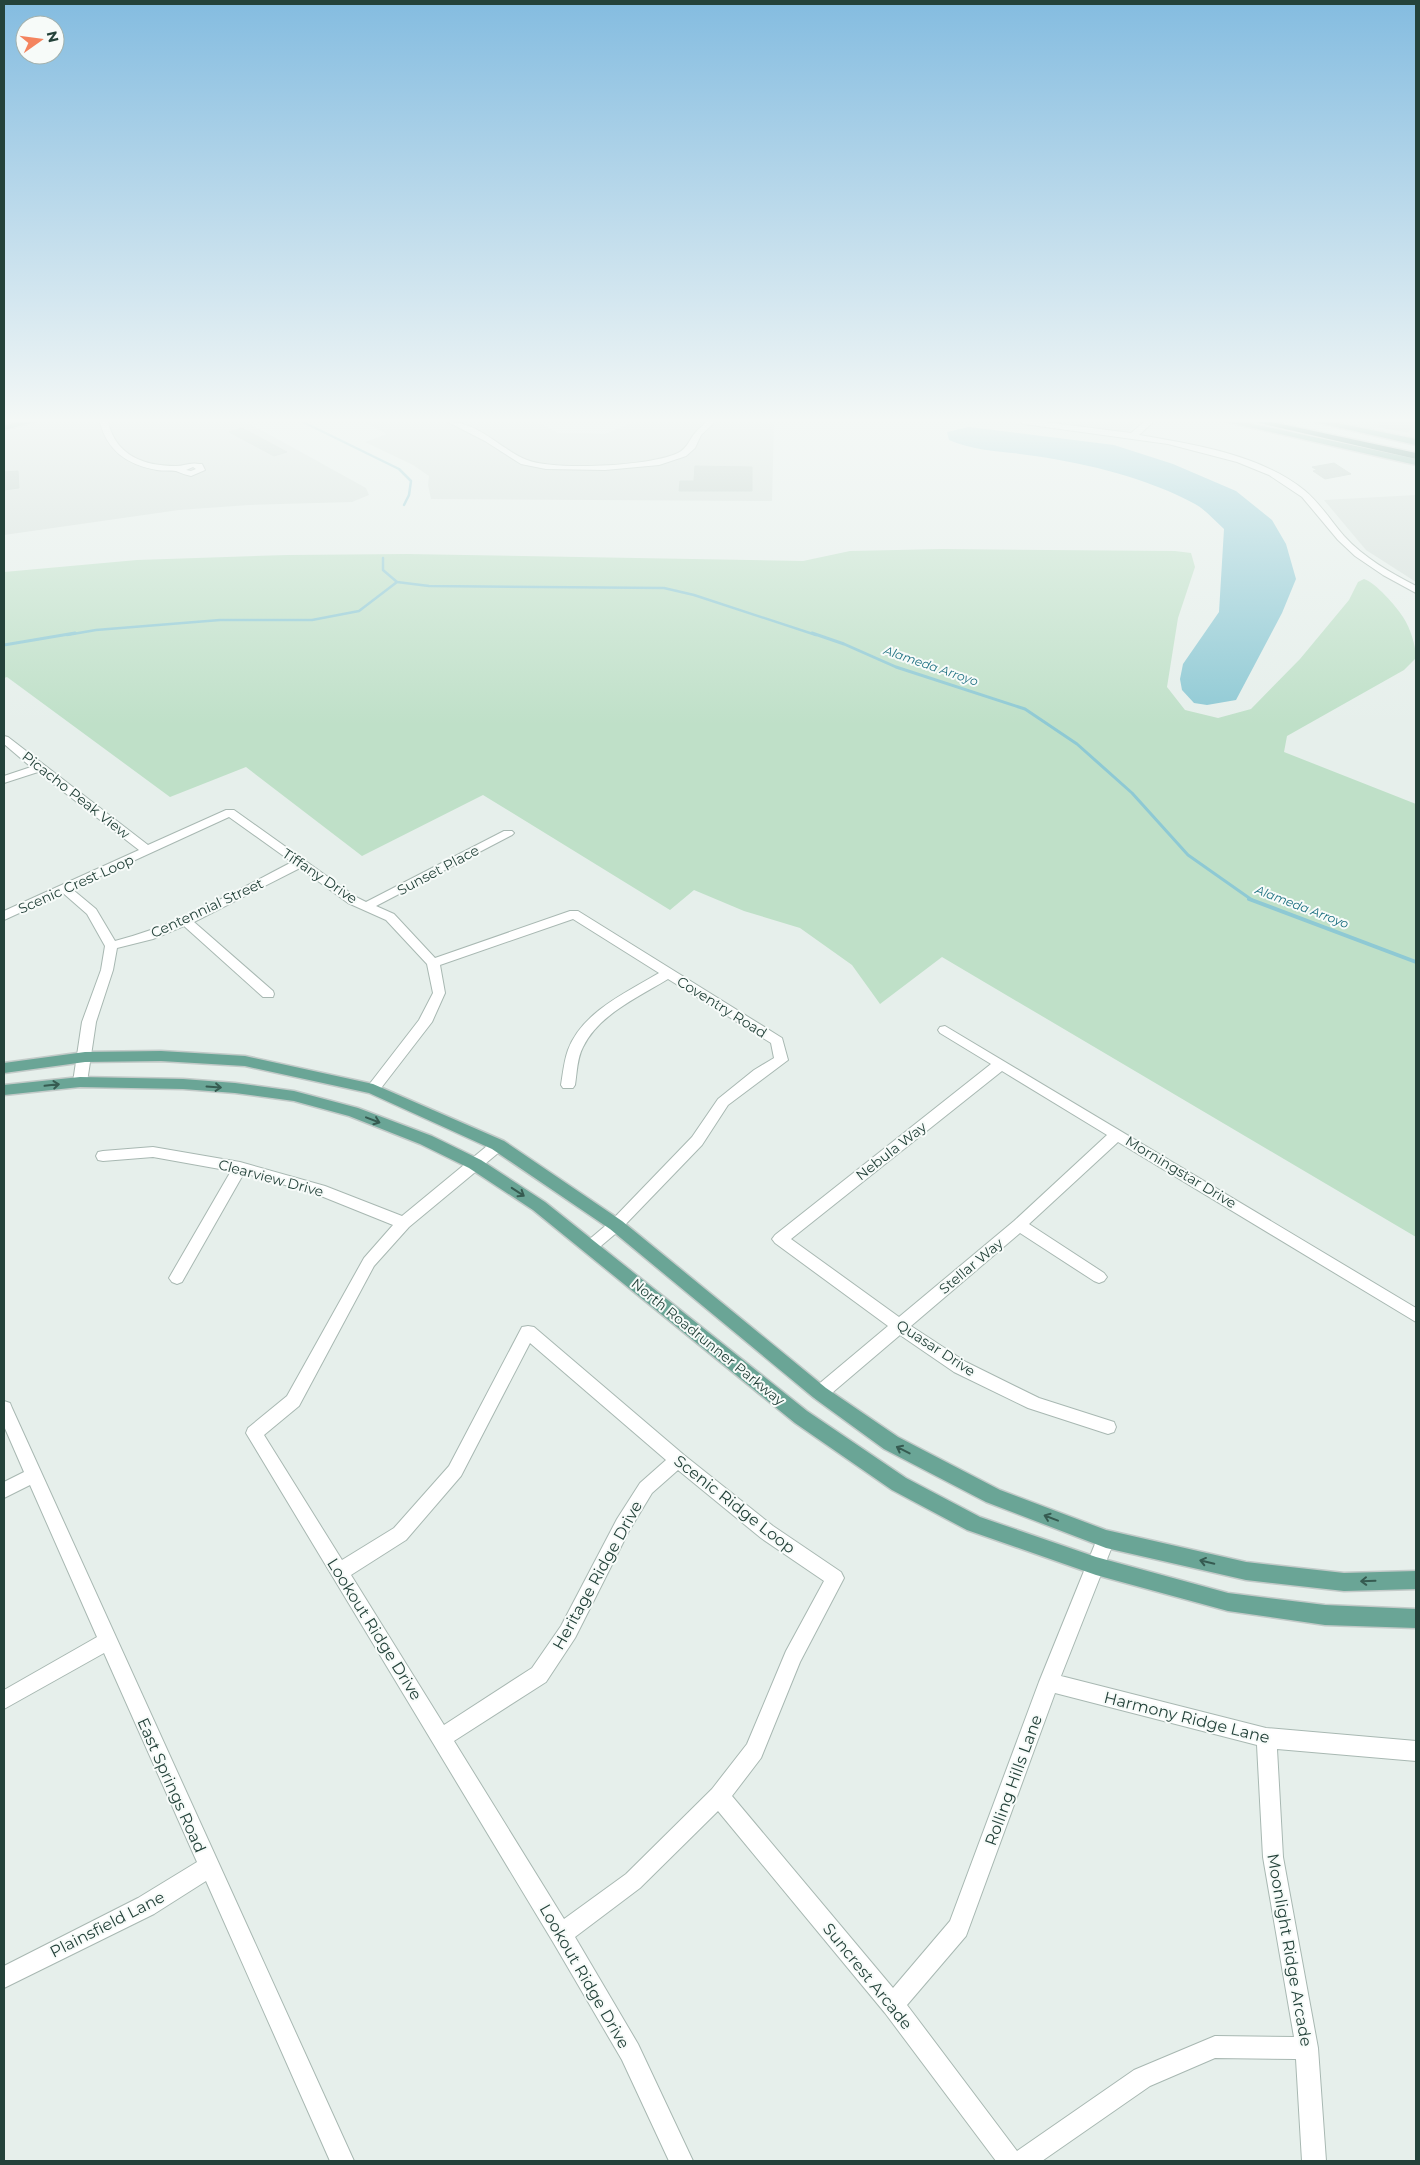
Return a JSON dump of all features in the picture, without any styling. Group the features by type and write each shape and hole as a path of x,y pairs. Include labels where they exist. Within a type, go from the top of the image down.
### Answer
{"main road":[{"path":"4,1068 85,1057 161,1056 245,1061 373,1089 498,1145 616,1225 820,1393 891,1444 993,1496 1106,1539 1246,1571 1344,1582 1416,1580"},
{"name":"North Roadrunner Parkway","path":"4,1090 80,1082 183,1084 235,1088 294,1096 362,1116 426,1140 475,1164 539,1206 801,1417 899,1484 974,1524 1096,1566 1228,1602 1325,1615 1416,1618"}],"street":[{"path":"1328,523 1354,551 1416,590"},
{"name":"Picacho Peak View","path":"4,738 39,768 148,851"},
{"path":"4,780 39,768"},
{"name":"Tiffany Drive","path":"148,851 230,812 352,900 390,917 433,963"},
{"name":"Sunset Place","path":"367,906 508,833"},
{"name":"Scenic Crest Loop","path":"4,916 148,851"},
{"name":"Centennial Street","path":"111,946 149,936 186,921 300,863"},
{"path":"65,889 92,912 111,946 107,970 89,1022 80,1082"},
{"name":"Coventry Road","path":"433,963 574,914 777,1041 781,1060 759,1073 723,1102 697,1141 616,1225 590,1248"},
{"path":"186,921 268,994"},
{"path":"373,1089 425,1022 438,993 433,963"},
{"path":"568,1085 575,1049 585,1030 607,1012 668,973"},
{"name":"Morningstar Drive","path":"945,1030 1416,1316"},
{"name":"Nebula Way","path":"780,1239 1001,1064"},
{"name":"Stellar Way","path":"820,1393 1019,1225 1117,1134"},
{"name":"Lookout Ridge Drive","path":"498,1145 404,1223 369,1262 293,1401 254,1433 561,1934 630,2052 681,2161"},
{"name":"Clearview Drive","path":"103,1156 152,1152 240,1166 320,1190 404,1223"},
{"path":"177,1278 240,1166"},
{"path":"1019,1225 1099,1277"},
{"name":"Quasar Drive","path":"780,1239 899,1326 960,1367 1034,1403 1108,1427"},
{"name":"Scenic Ridge Loop","path":"339,1572 400,1534 455,1471 528,1332 678,1460 767,1532 835,1578 793,1657 754,1751 719,1796 633,1882 561,1934"},
{"name":"East Springs Road","path":"4,1408 342,2161"},
{"name":"Heritage Ridge Drive","path":"441,1738 538,1675 568,1632 623,1525 646,1488 678,1460"},
{"path":"4,1490 34,1475"},
{"name":"Rolling Hills Lane","path":"893,2005 958,1928 1049,1682 1106,1539"},
{"path":"4,1700 108,1641"},
{"name":"Harmony Ridge Lane","path":"1049,1682 1266,1738 1416,1751"},
{"name":"Moonlight Ridge Arcade","path":"1266,1738 1273,1857 1307,2048 1314,2161"},
{"name":"Suncrest Arcade","path":"719,1796 893,2005 1010,2161"},
{"name":"Plainsfield Lane","path":"4,1977 146,1906 209,1867"},
{"path":"1022,2161 1142,2078 1215,2047 1307,2048"}],"shaded area":[{"path":"4,523 88,523 4,535"},
{"path":"1343,523 1416,523 1416,582 1366,550"}],"green space":[{"path":"943,549 1175,551 1191,553 1195,567 1178,618 1167,687 1185,710 1218,718 1251,709 1300,659 1349,600 1358,582 1364,579 1369,581 1391,601 1403,617 1412,637 1416,658 1404,670 1287,736 1284,752 1416,804 1416,1237 942,957 880,1004 852,965 800,928 744,911 694,890 670,910 483,795 362,856 246,767 170,797 7,677 4,678 4,572 137,560 287,555 407,554 803,561 850,551"}],"water":[{"path":"1218,523 1274,523 1286,544 1296,579 1282,613 1236,700 1207,705 1194,703 1182,690 1180,679 1183,664 1219,612 1224,529"}],"waterway":[{"name":"Alameda Arroyo","path":"383,558 383,570 397,582"},
{"path":"67,635 96,630 220,620 312,620 359,611 397,582"},
{"name":"Alameda Arroyo","path":"397,582 429,586 664,588 694,595 816,635"},
{"path":"4,645 75,633"},
{"name":"Alameda Arroyo","path":"812,633 844,644 896,667 1025,709 1077,744 1132,793 1188,855 1252,900"},
{"name":"Alameda Arroyo","path":"1249,899 1416,962"}]}
